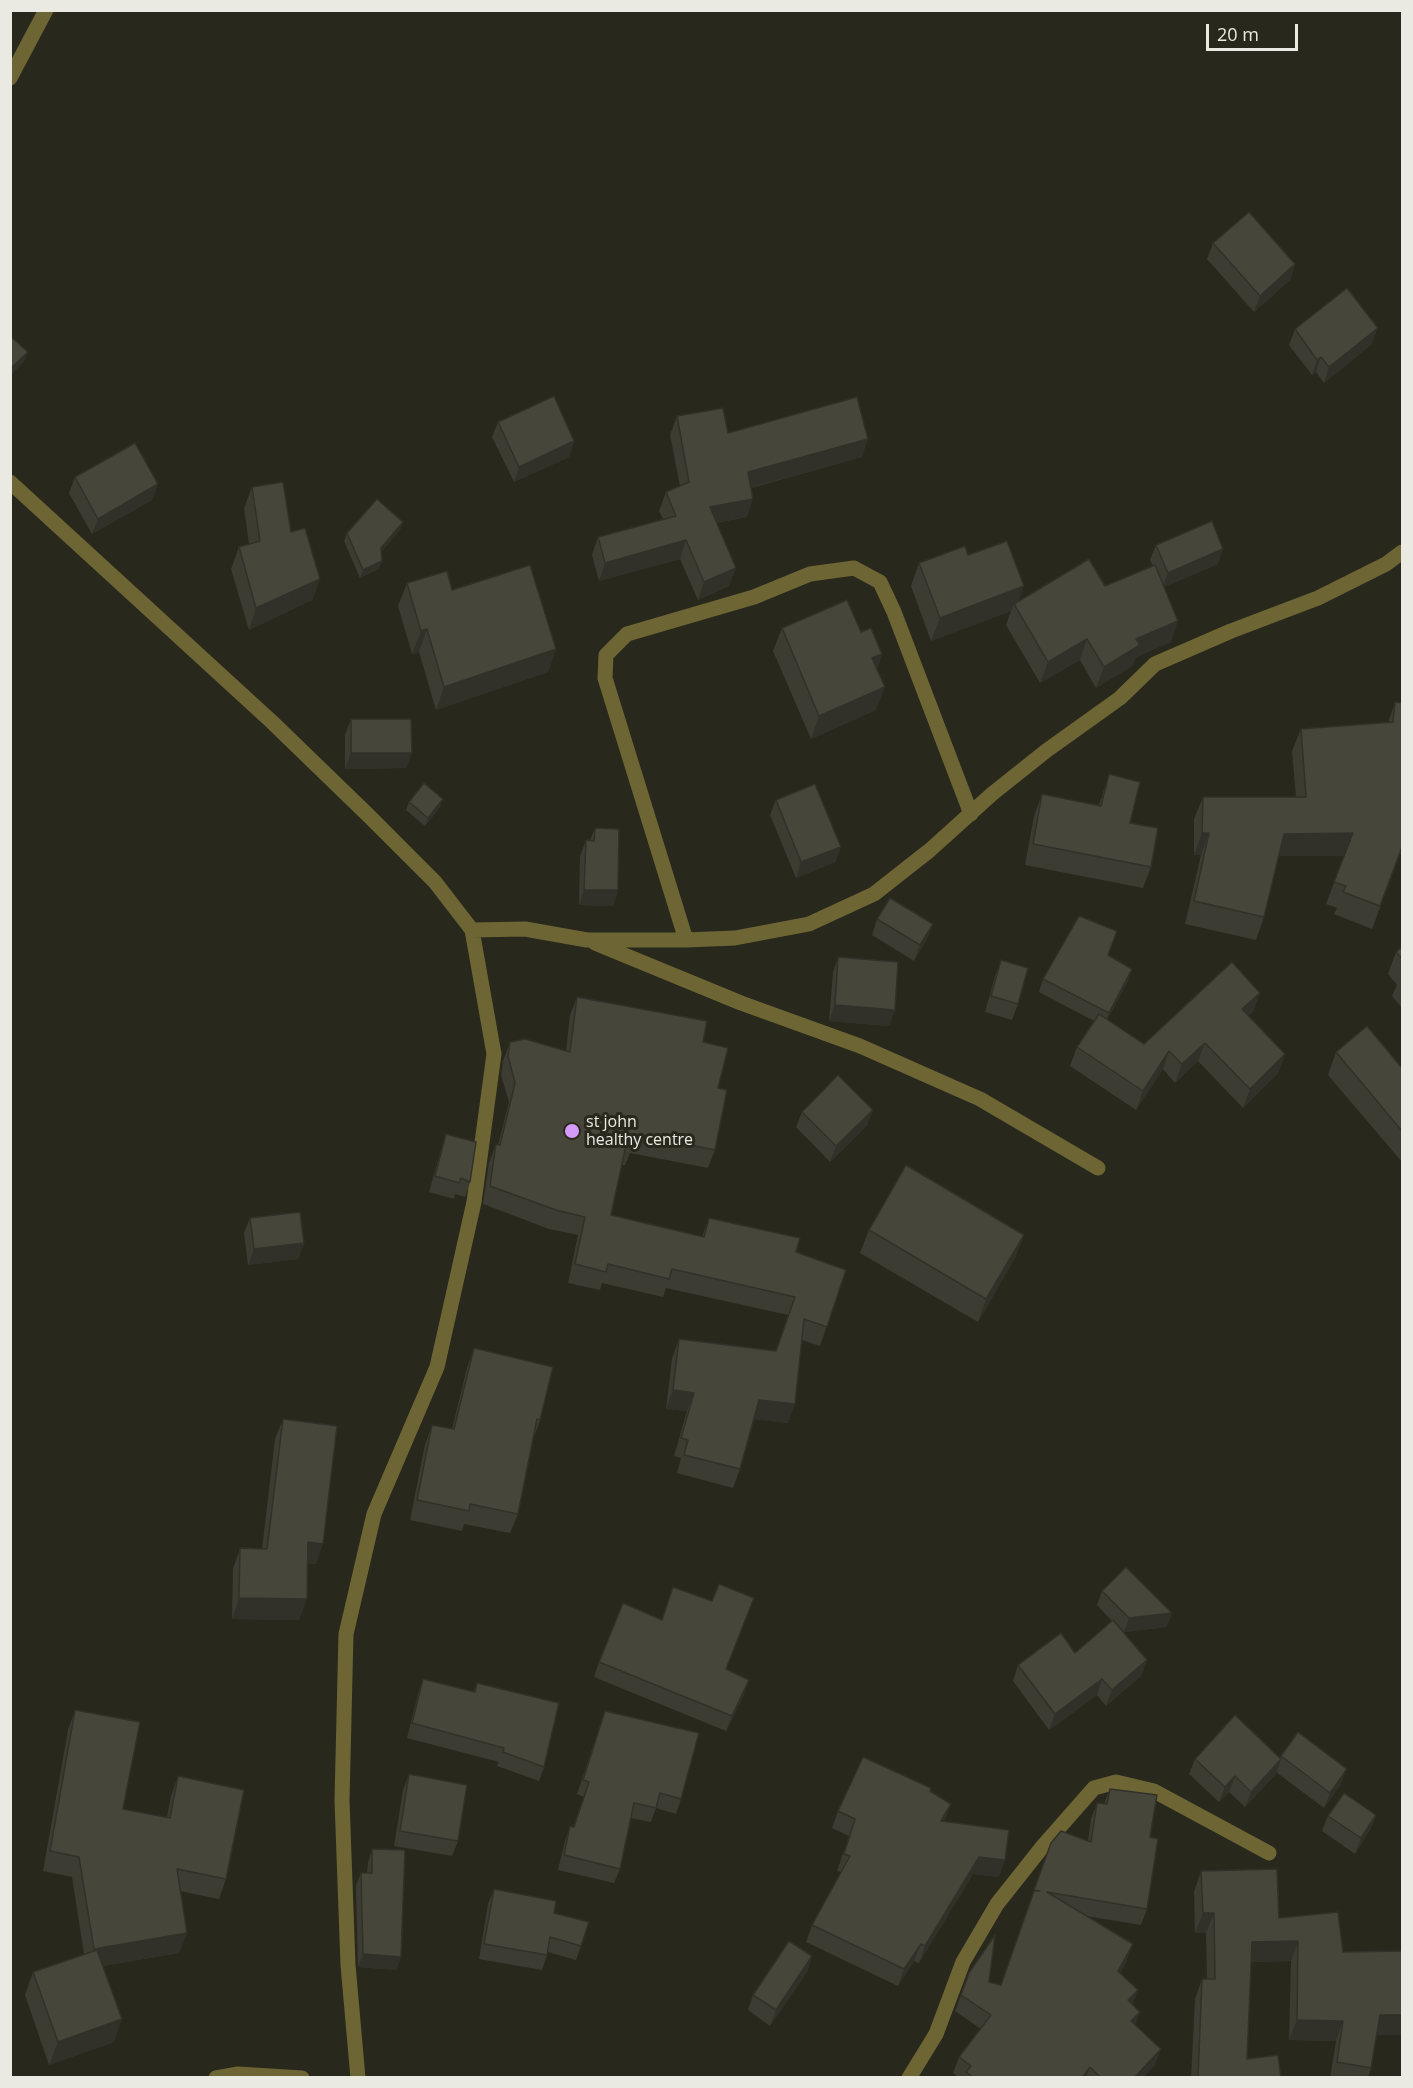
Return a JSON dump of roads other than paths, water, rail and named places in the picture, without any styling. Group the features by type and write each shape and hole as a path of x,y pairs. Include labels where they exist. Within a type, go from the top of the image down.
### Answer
{"street":[{"path":"10,78 46,10"},
{"path":"10,482 336,784 435,882 472,930 494,1054 474,1202 437,1367 374,1514 346,1634 342,1800 348,1965 358,2078"},
{"path":"472,930 525,929 587,940 686,940 735,938 809,924 874,894 930,850 970,813 1046,751 1120,698 1155,664 1231,630 1318,598 1386,564 1402,552"},
{"path":"686,940 605,678 606,655 627,634 754,597 810,574 854,568 880,582 894,612 970,813"},
{"path":"587,940 741,1003 860,1046 969,1095 1098,1168"},
{"path":"909,2078 936,2034 963,1962 997,1904 1043,1846 1094,1788 1116,1782 1154,1791 1269,1853"},
{"path":"216,2078 238,2074 302,2078"}],"place":[{"name":"st john healthy centre","path":"572,1131"}]}
